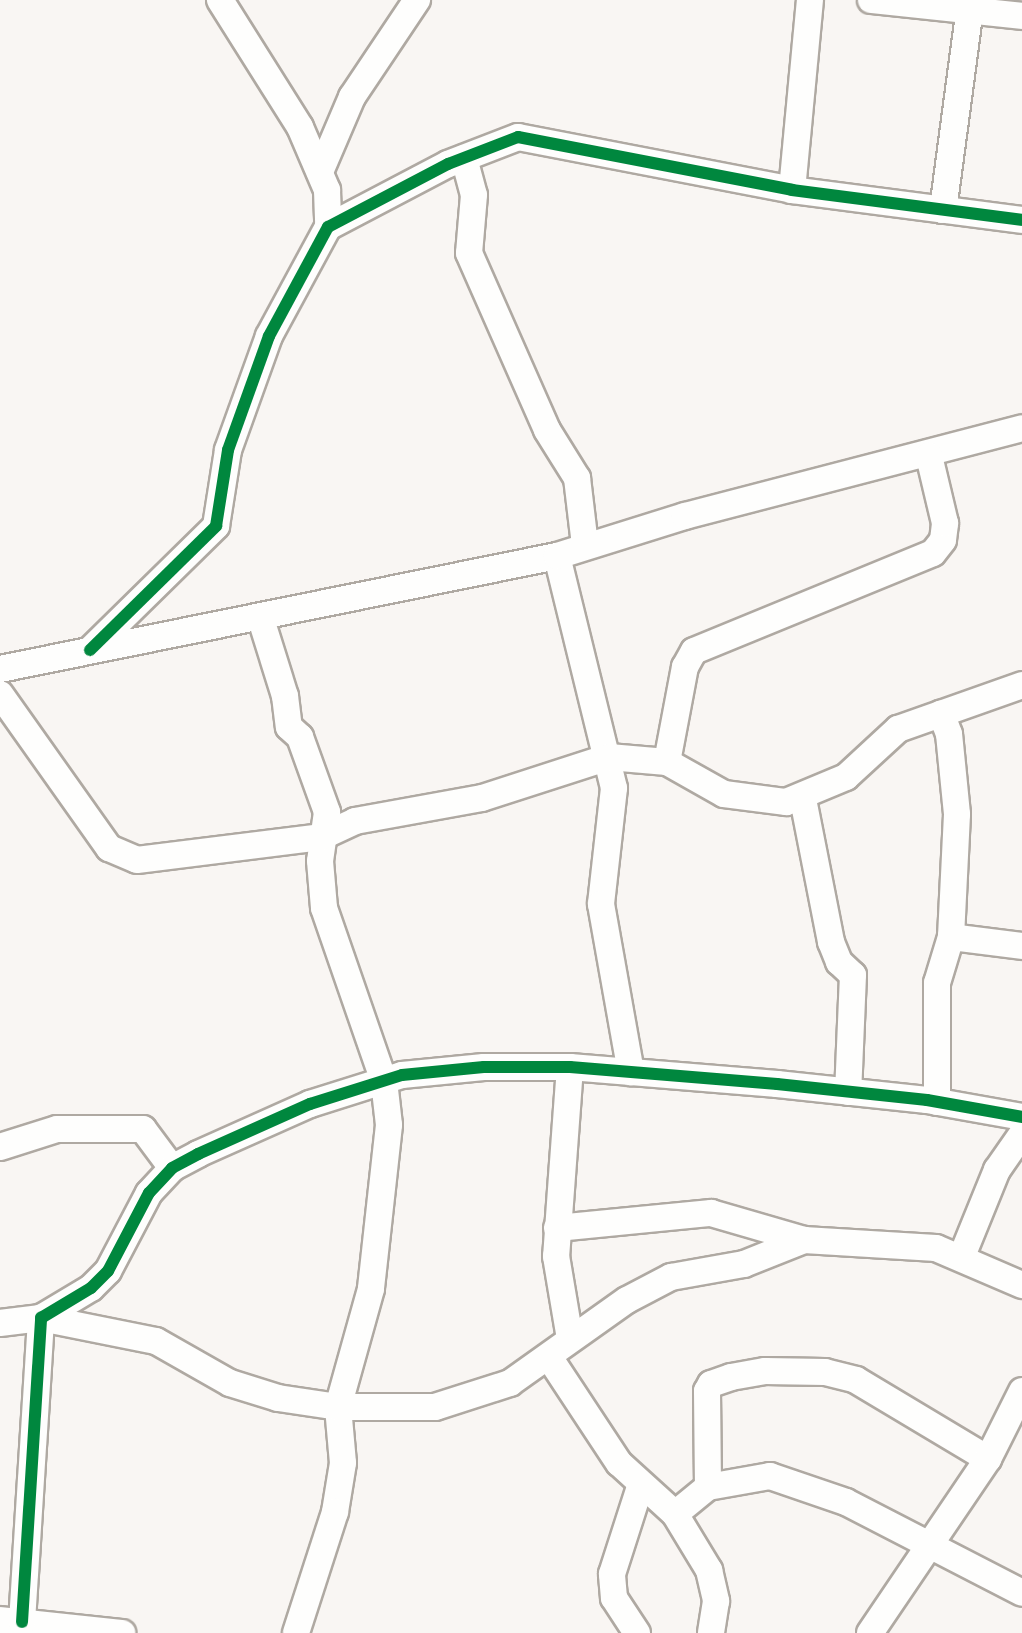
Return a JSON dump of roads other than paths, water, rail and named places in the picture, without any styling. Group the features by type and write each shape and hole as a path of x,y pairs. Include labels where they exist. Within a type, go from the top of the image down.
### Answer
{"street":[{"path":"90,650 216,526 228,450 269,336 328,227 327,190 320,172 255,47 220,0"},
{"path":"320,172 352,97 417,0"},
{"path":"792,190 810,0"},
{"path":"871,0 970,5 1022,16"},
{"path":"943,210 970,5"},
{"path":"328,227 464,158 518,137 792,190 1022,220"},
{"path":"464,158 474,195 469,253 547,430 577,478 585,545"},
{"path":"0,669 261,619 557,556 585,545 929,456 1022,428"},
{"path":"667,762 685,667 694,651 933,553 943,540 945,523 929,456"},
{"path":"557,556 565,604 609,757 613,812 601,904 631,1072"},
{"path":"261,619 285,696 289,727 300,737 327,812 321,837 324,908 384,1081 389,1125 371,1289 338,1407 343,1463 335,1512 296,1633"},
{"path":"1,698 88,822 122,857 162,859 321,837 355,821 482,798 609,757 667,762 724,794 773,802 803,799 846,777 898,729 1022,685"},
{"path":"937,1102 937,983 951,937 956,785 941,713"},
{"path":"803,799 831,942 839,962 853,975 848,1092"},
{"path":"951,937 1022,946"},
{"path":"41,1318 91,1288 108,1271 130,1222 172,1168 310,1104 384,1081 484,1067 570,1067 848,1092 937,1102 1022,1117"},
{"path":"570,1067 556,1256 570,1339"},
{"path":"0,1147 57,1129 143,1129 172,1168"},
{"path":"962,1256 997,1170 1022,1134"},
{"path":"557,1228 711,1213 804,1240 867,1240 962,1256 1022,1285"},
{"path":"0,1323 41,1318 156,1341 230,1383 278,1398 338,1407 435,1407 510,1383 570,1339 671,1277 744,1264 804,1240"},
{"path":"41,1318 26,1624 122,1633"},
{"path":"549,1357 640,1487 675,1514 711,1578 716,1601 711,1633"},
{"path":"708,1487 707,1391 711,1384 731,1377 765,1371 825,1372 856,1380 988,1459"},
{"path":"870,1633 988,1459 1022,1391"},
{"path":"675,1514 708,1487 748,1476 770,1476 846,1502 1022,1593"},
{"path":"637,1633 614,1598 612,1574 640,1487"}]}
